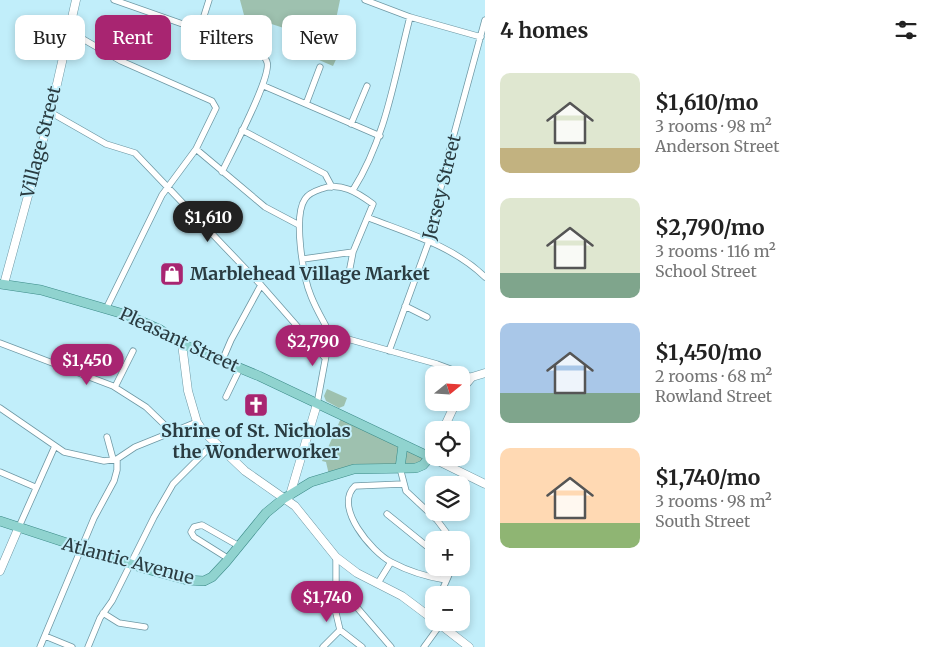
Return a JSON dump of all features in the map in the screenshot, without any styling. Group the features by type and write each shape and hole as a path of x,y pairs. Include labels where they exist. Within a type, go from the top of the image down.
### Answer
{"main road":[{"name":"Village Street","path":"72,15 76,0"},
{"name":"Village Street","path":"2,284 50,112 62,60"},
{"name":"Pleasant Street","path":"2,284 41,290 107,307 159,329 182,344 240,368 403,445 425,451"},
{"path":"182,344 188,391 197,422 214,443 245,471 287,497 306,517 336,557 357,573 402,596 425,613"},
{"path":"470,379 485,373"},
{"path":"287,497 297,477 317,404"},
{"path":"400,468 403,445"},
{"name":"Atlantic Avenue","path":"0,522 82,550 197,582 212,577 266,513 311,482 349,470 421,466 425,461"},
{"name":"Pleasant Street","path":"454,466 485,484"},
{"path":"297,477 311,482"},
{"path":"0,571 18,529"},
{"path":"447,631 464,646"}],"street":[{"path":"114,0 194,28 203,19 209,0"},
{"path":"365,0 410,17 481,37"},
{"path":"353,190 365,172 380,136 410,17"},
{"name":"Jersey Street","path":"389,351 429,241 448,156 485,20"},
{"path":"85,43 121,61 212,101 215,105 215,111 196,149 168,187 107,307"},
{"path":"222,172 264,86 268,70 266,60"},
{"path":"306,104 320,68"},
{"path":"264,86 380,136"},
{"path":"351,124 367,86"},
{"path":"50,112 106,144 135,153 262,285 326,358"},
{"path":"242,130 325,174 332,187"},
{"path":"196,149 265,207 299,224"},
{"path":"317,404 330,334 311,297 304,275 299,224 301,208 305,198 314,192 332,187 353,190 373,204 369,218 353,252 349,273"},
{"path":"369,218 429,241 464,258 485,277"},
{"path":"303,259 353,252"},
{"path":"222,360 262,285"},
{"path":"405,306 427,317"},
{"path":"330,334 437,364 472,377"},
{"path":"0,343 115,387 146,407 173,433"},
{"path":"115,387 133,352"},
{"path":"226,397 240,368"},
{"path":"0,408 64,452 83,458 104,461 115,459 135,447 197,422"},
{"path":"40,647 94,518 114,481 117,470 107,437"},
{"path":"88,647 103,613 173,484 214,443"},
{"path":"18,529 54,446"},
{"path":"400,468 402,484 406,491 437,520 445,531"},
{"path":"0,472 35,487"},
{"path":"402,484 355,486 350,490 351,514 357,527 378,552 391,562 420,574 446,580"},
{"path":"387,514 425,545"},
{"path":"229,559 194,537 191,532 194,527 202,525 239,546"},
{"path":"336,557 336,583 331,592 340,630 362,647"},
{"path":"378,583 391,562"},
{"path":"444,576 446,580"},
{"path":"444,586 448,576"},
{"path":"336,583 390,647"},
{"path":"103,613 119,622 145,627"},
{"path":"323,647 340,630"},
{"path":"424,647 432,631"},
{"path":"45,636 72,647"}],"green space":[{"path":"240,0 340,0 337,15 282,15 282,27 272,24 272,15 244,15"},
{"path":"319,60 336,60 333,66"},
{"path":"327,389 347,398 344,406 339,408 326,401 324,396"},
{"path":"342,416 425,455 425,462 329,475 326,462 322,461"}],"place":[{"name":"Marblehead Village Market","path":"172,274"},
{"name":"Shrine of St. Nicholas the Wonderworker","path":"256,405"}]}
